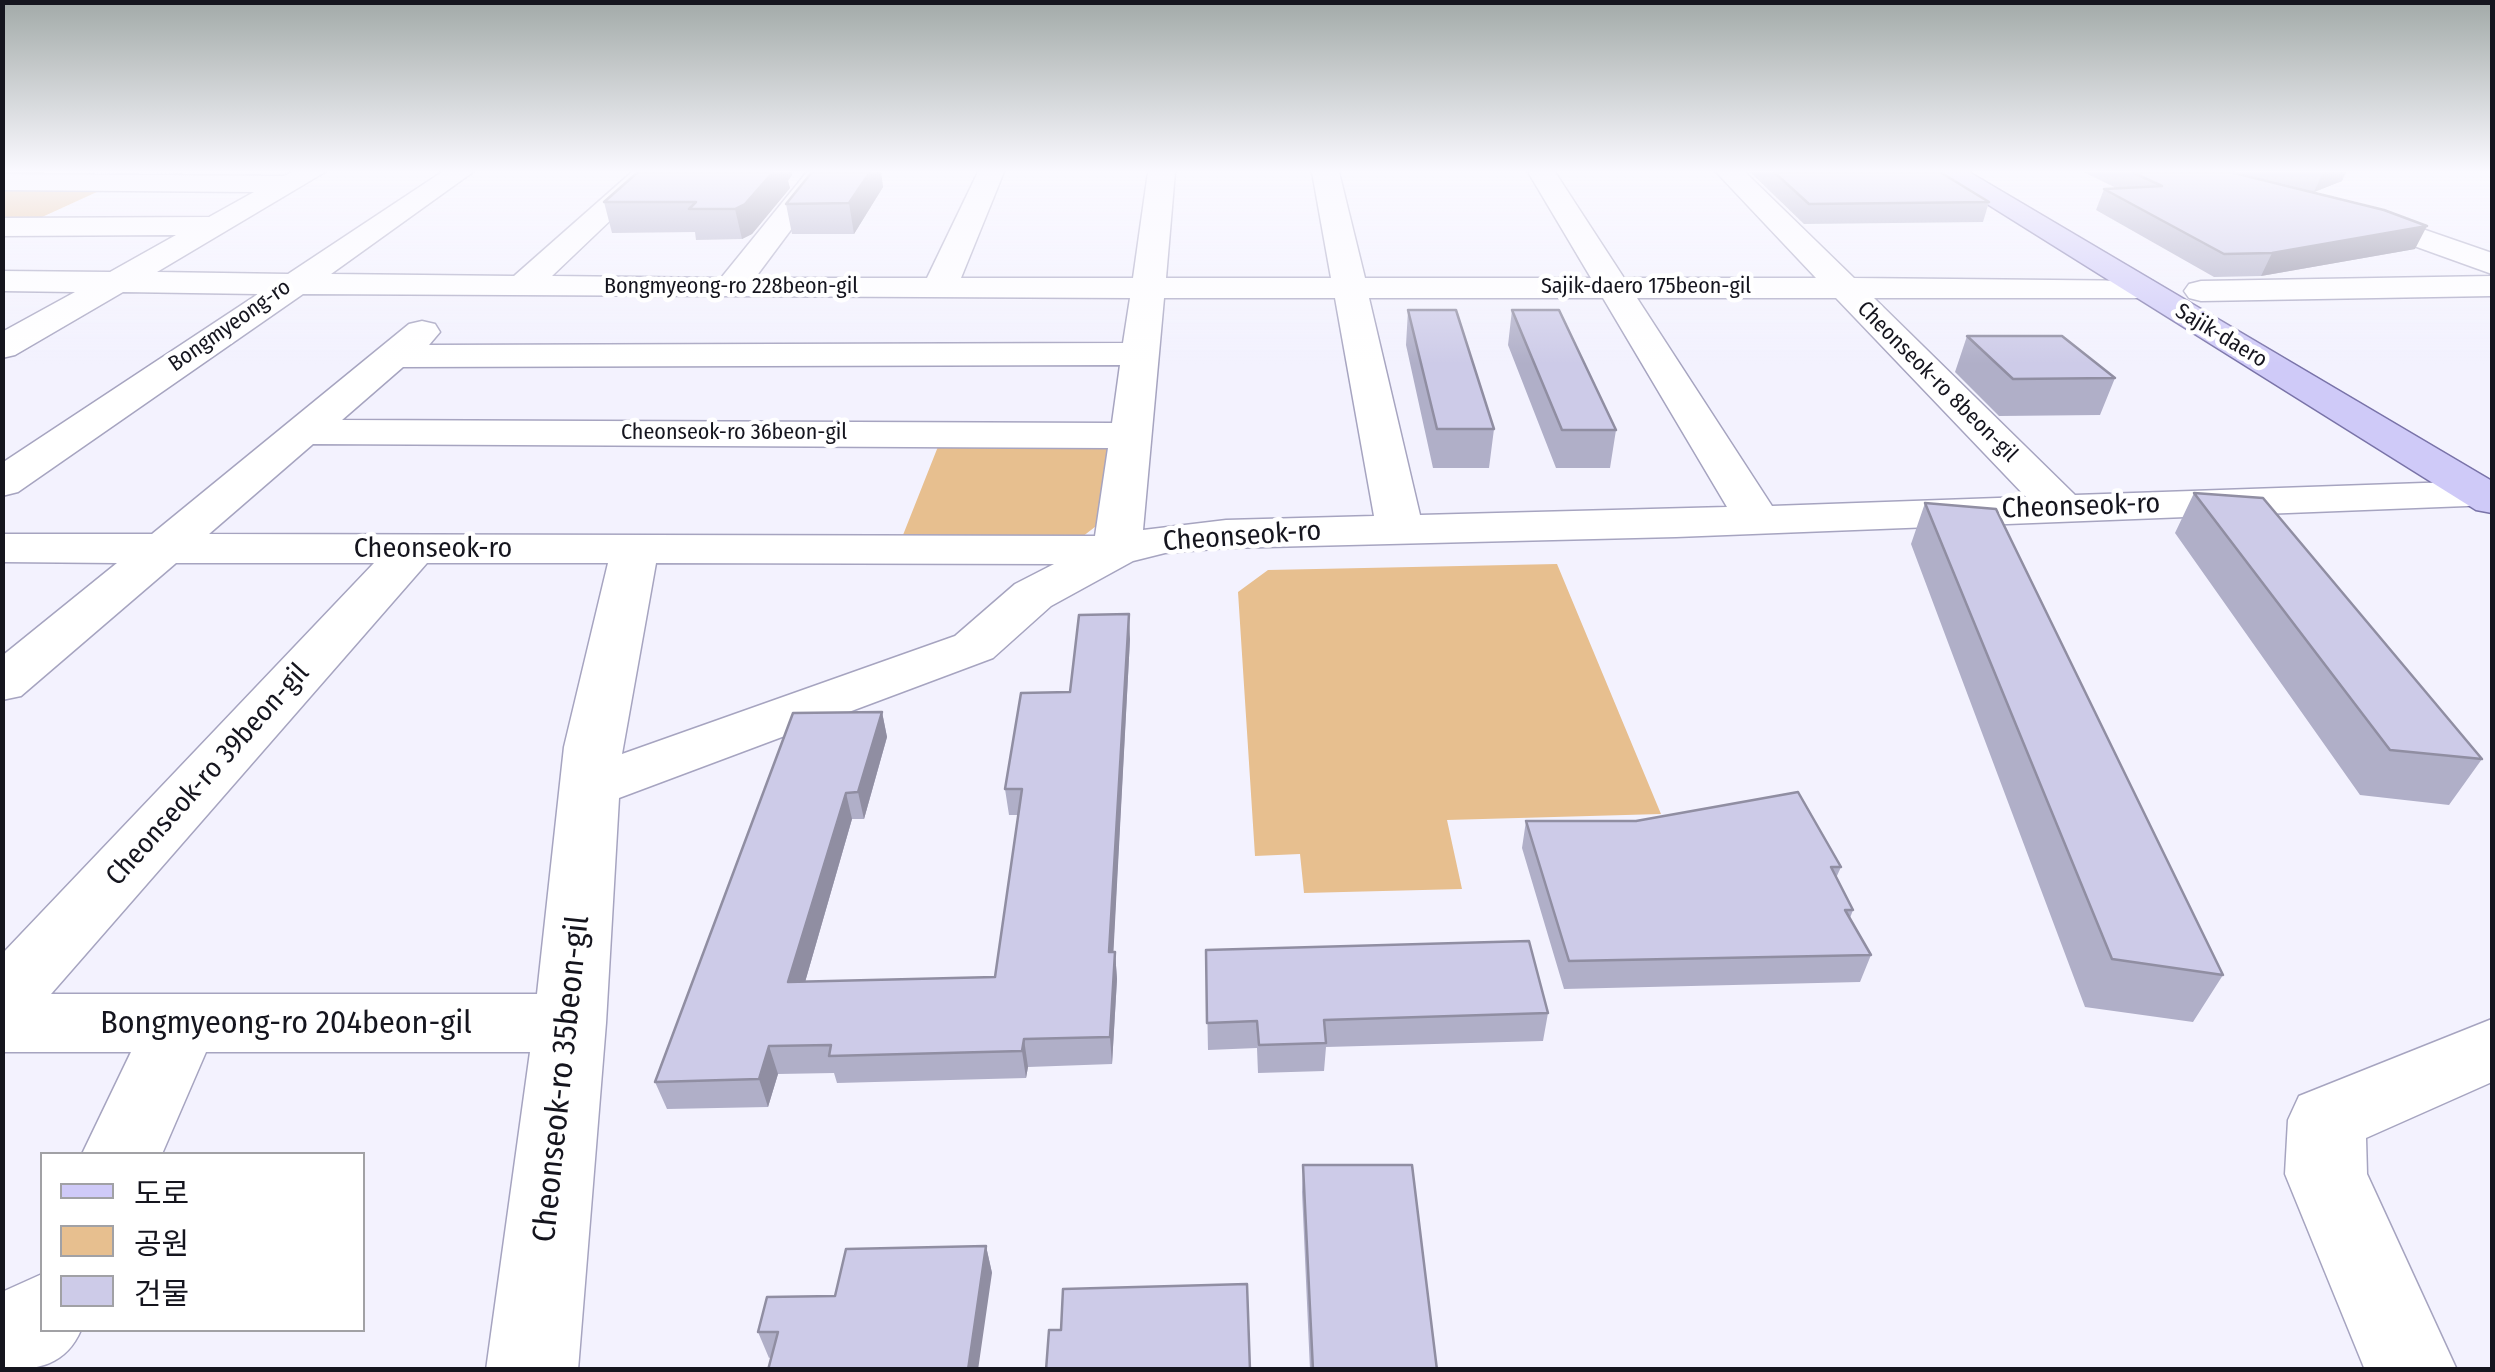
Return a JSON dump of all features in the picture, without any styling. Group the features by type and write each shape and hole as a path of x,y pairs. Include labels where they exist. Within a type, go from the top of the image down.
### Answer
{"main road":[{"name":"Sajik-daero","path":"2055,236 2487,497"},
{"name":"Sajik-daero","path":"2104,236 2424,419"}],"street":[{"path":"2,346 196,236"},
{"name":"Bongmyeong-ro","path":"2,483 363,236"},
{"path":"522,286 577,236"},
{"path":"730,288 771,236"},
{"path":"940,286 963,236"},
{"path":"589,788 974,647 1032,595 1117,550 1155,236"},
{"path":"1340,236 1400,529"},
{"path":"1584,236 1758,520"},
{"name":"Cheonseok-ro 8beon-gil","path":"1793,236 2060,507"},
{"path":"2419,236 2492,264"},
{"name":"Bongmyeong-ro 228beon-gil","path":"2,281 730,288 1150,287"},
{"path":"2,684 477,286"},
{"path":"2201,292 2492,286"},
{"name":"Sajik-daero 175beon-gil","path":"1150,287 2141,288"},
{"path":"393,356 1138,354"},
{"name":"Cheonseok-ro 36beon-gil","path":"302,432 1128,436"},
{"name":"Cheonseok-ro","path":"2,548 1117,550 1166,539 1226,534 2487,497"},
{"name":"Cheonseok-ro 39beon-gil","path":"2,1001 414,549"},
{"name":"Cheonseok-ro 35beon-gil","path":"532,1370 570,1023 593,747 635,549"},
{"name":"Bongmyeong-ro 204beon-gil","path":"2,1023 570,1023"},
{"path":"123,1152 181,1025"},
{"path":"2411,1370 2326,1174 2327,1120 2492,1049"},
{"path":"2,1344 40,1317"}],"green space":[{"path":"941,439 1108,445 1100,523 1082,537 903,535"},
{"path":"1557,564 1661,814 1447,820 1462,889 1304,893 1300,854 1255,856 1238,592 1268,570"}],"building":[{"path":"2191,236 2369,236 2272,253 2224,254"},
{"path":"1408,310 1456,310 1494,429 1437,429"},
{"path":"1512,310 1559,310 1616,430 1562,430"},
{"path":"1967,336 2062,336 2115,378 2013,379"},
{"path":"2194,493 2263,498 2482,759 2390,750"},
{"path":"1925,503 1996,509 2223,975 2112,959"},
{"path":"1129,614 1109,952 1115,952 1110,1037 1024,1039 1022,1051 829,1056 831,1045 769,1046 759,1079 655,1082 793,713 882,712 858,792 846,793 788,982 995,977 1022,789 1005,789 1021,693 1070,692 1079,615"},
{"path":"1798,792 1841,867 1831,867 1853,910 1845,910 1871,955 1569,961 1526,821 1636,821"},
{"path":"1529,941 1548,1013 1324,1020 1326,1043 1259,1045 1257,1021 1207,1023 1206,950"},
{"path":"1303,1165 1412,1165 1437,1370 1313,1370"},
{"path":"986,1246 968,1370 768,1370 778,1332 758,1332 767,1297 835,1296 846,1249"},
{"path":"1247,1284 1250,1370 1046,1370 1049,1330 1061,1330 1063,1289"}]}
